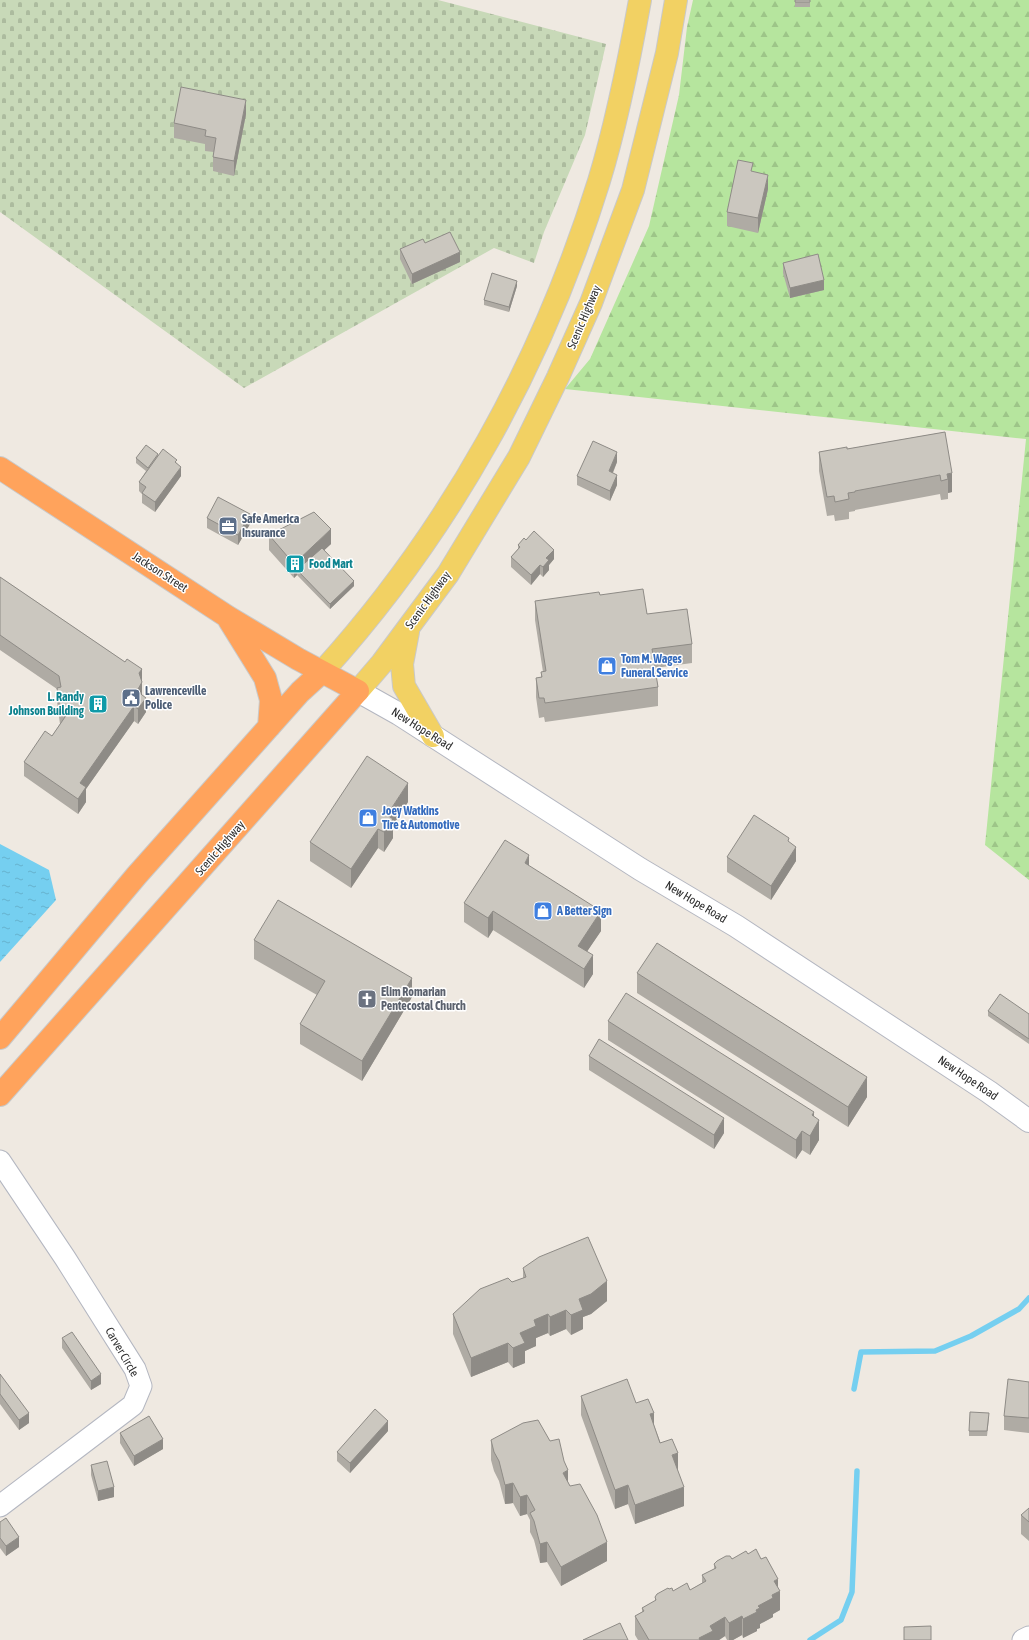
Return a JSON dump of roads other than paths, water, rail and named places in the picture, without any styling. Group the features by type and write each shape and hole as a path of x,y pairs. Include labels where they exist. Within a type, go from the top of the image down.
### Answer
{"highway":[{"name":"Jackson Street","path":"0,468 228,617 322,672 358,691"},
{"path":"228,617 265,678 271,700 269,727"},
{"path":"0,1038 137,875 300,692 322,672"},
{"name":"Scenic Highway","path":"0,1095 358,691"}],"main road":[{"path":"322,672 346,646 401,577 453,502 482,452 537,345 558,296 599,180 621,95 640,0"},
{"name":"Scenic Highway","path":"358,691 382,663 448,574 519,457 591,303 633,190 667,53 676,0"},
{"path":"408,628 402,664 404,686 433,736"}],"street":[{"name":"New Hope Road","path":"358,691 391,709 640,869 736,926 989,1092 1029,1121"},
{"name":"Carver Circle","path":"0,1162 57,1246 135,1369 141,1386 133,1405 0,1506"},
{"path":"1023,1640 1029,1637"}],"water":[{"path":"0,844 49,870 56,900 0,962"}],"waterway":[{"path":"854,1389 861,1352 935,1351 971,1336 1019,1309 1029,1298"},
{"path":"810,1640 841,1620 852,1592 857,1471"}],"place":[{"name":"Safe America Insurance","path":"228,526"},
{"name":"Food Mart","path":"295,564"},
{"name":"Tom M. Wages Funeral Service","path":"607,666"},
{"name":"Lawrenceville Police","path":"131,698"},
{"name":"L. Randy Johnson Building","path":"98,704"},
{"name":"Joey Watkins Tire & Automotive","path":"368,818"},
{"name":"A Better Sign","path":"543,911"},
{"name":"Elim Romarian Pentecostal Church","path":"367,999"}]}
